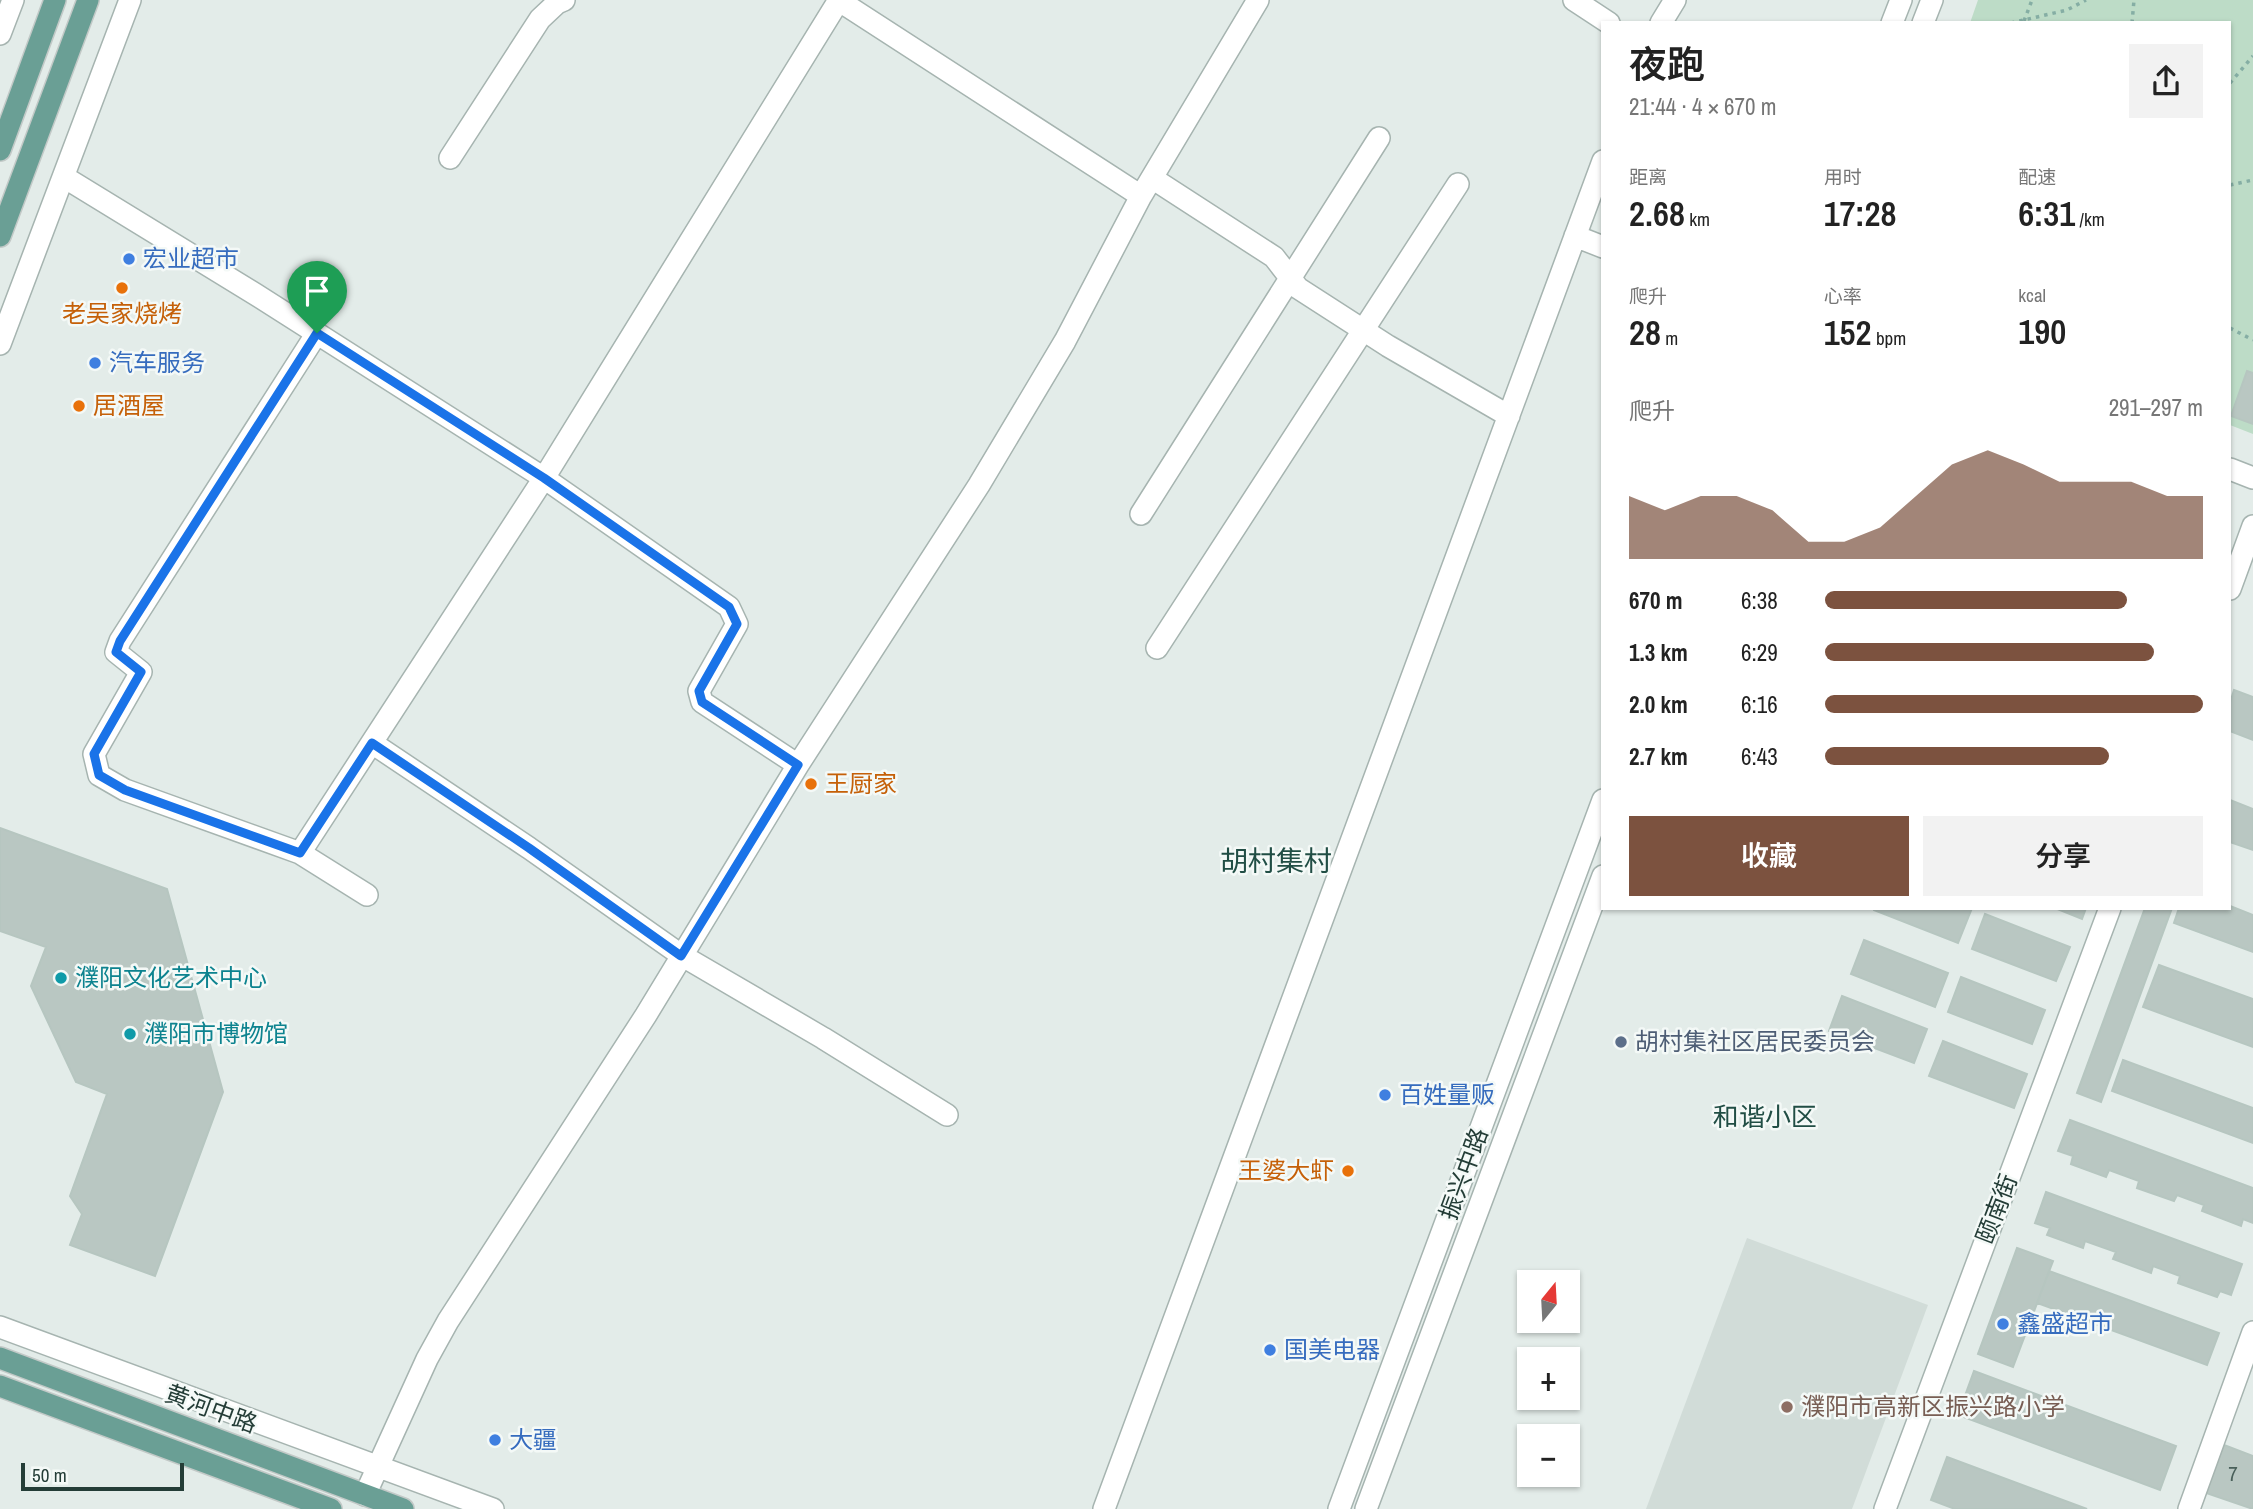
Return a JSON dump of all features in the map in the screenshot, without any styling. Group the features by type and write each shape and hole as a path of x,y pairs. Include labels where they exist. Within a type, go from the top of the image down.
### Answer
{"main road":[{"path":"0,150 55,0"},
{"path":"0,236 88,0"},
{"name":"黄河中路","path":"0,1358 403,1509"},
{"path":"0,1386 331,1509"}],"street":[{"path":"0,34 13,0"},
{"path":"0,344 130,0"},
{"path":"450,158 540,19 564,0"},
{"path":"300,853 544,478 839,0 1146,186 1274,257 1298,288 1508,416"},
{"path":"365,1495 427,1359 448,1321 646,1015 798,765 986,474 1065,341 1146,186 1258,0"},
{"path":"1574,0 1606,21"},
{"path":"1662,21 1675,0"},
{"path":"1893,21 1901,0"},
{"path":"1924,21 1932,0"},
{"path":"1141,514 1379,138"},
{"path":"1104,1509 1601,166"},
{"path":"64,177 317,333 544,478 729,607 737,624 699,691 702,702 798,765"},
{"path":"1157,648 1458,184"},
{"path":"1575,236 1601,246"},
{"path":"317,333 120,641 116,652 141,672 94,754 99,775 125,790 300,853 368,895"},
{"path":"2231,469 2253,478"},
{"path":"2231,586 2253,526"},
{"path":"372,743 529,848 681,956 823,1038 947,1115"},
{"name":"振兴中路","path":"1339,1509 1601,805"},
{"name":"振兴中路","path":"1366,1509 1601,881"},
{"name":"颐南街","path":"1885,1509 2109,910"},
{"path":"0,1327 493,1509"},
{"path":"2189,1509 2253,1332"}],"path":[{"path":"2023,21 2032,0"},
{"path":"2027,21 2067,10 2086,0"},
{"path":"2132,21 2134,0"},
{"path":"2231,82 2252,56"},
{"path":"2231,185 2253,180"},
{"path":"2231,329 2253,340"}],"shaded area":[{"name":"濮阳市高新区振兴路小学","path":"1747,1238 1928,1305 1852,1509 1646,1509"}],"green space":[{"path":"1978,0 2253,0 2253,434 2231,425 2231,21 1971,21"}],"building":[{"path":"2247,371 2253,373 2253,424 2231,416"},
{"path":"2234,690 2253,697 2253,740 2231,731 2231,700"},
{"path":"2231,800 2253,809 2253,850 2231,842"},
{"name":"濮阳市博物馆","path":"0,828 167,889 223,1092 155,1276 70,1245 82,1214 70,1196 107,1094 76,1082 31,986 46,947 0,931"},
{"path":"2231,906 2253,915 2253,952 2174,923 2178,910 2231,910"},
{"path":"1874,910 1971,910 1958,943"},
{"path":"2060,910 2085,910 2082,919"},
{"path":"2144,910 2171,910 2101,1102 2077,1093"},
{"path":"1985,914 2070,947 2056,981 1972,949"},
{"path":"1864,940 1948,973 1935,1007 1851,974"},
{"path":"2159,965 2253,999 2253,1047 2143,1007"},
{"path":"1961,977 2045,1010 2032,1044 1948,1012"},
{"path":"1842,996 1927,1029 1914,1063 1829,1031"},
{"path":"1943,1041 2027,1074 2014,1108 1929,1076"},
{"path":"2123,1060 2253,1108 2253,1143 2112,1091"},
{"path":"2070,1120 2253,1188 2253,1223 2243,1219 2241,1226 2202,1211 2204,1205 2177,1195 2174,1201 2137,1188 2139,1181 2109,1170 2106,1177 2071,1164 2073,1156 2058,1151"},
{"path":"2046,1192 2242,1264 2231,1295 2220,1291 2217,1297 2178,1283 2180,1276 2153,1266 2151,1273 2113,1259 2116,1252 2085,1241 2083,1248 2047,1235 2050,1228 2035,1223"},
{"path":"2017,1248 2053,1261 2013,1367 1978,1354"},
{"path":"2049,1271 2219,1333 2207,1365 2037,1303"},
{"path":"1974,1371 2176,1446 2160,1490 1958,1415"},
{"path":"2224,1445 2253,1456 2253,1509 2206,1493"},
{"path":"1947,1457 2087,1509 1955,1509 1931,1500"}],"place":[{"name":"宏业超市","path":"129,259"},
{"name":"老吴家烧烤","path":"122,288"},
{"name":"汽车服务","path":"95,363"},
{"name":"居酒屋","path":"79,406"},
{"name":"王厨家","path":"811,784"},
{"name":"濮阳文化艺术中心","path":"61,978"},
{"name":"濮阳市博物馆","path":"130,1034"},
{"name":"胡村集社区居民委员会","path":"1621,1042"},
{"name":"百姓量贩","path":"1385,1095"},
{"name":"王婆大虾","path":"1348,1171"},
{"name":"鑫盛超市","path":"2003,1324"},
{"name":"国美电器","path":"1270,1350"},
{"name":"濮阳市高新区振兴路小学","path":"1787,1407"},
{"name":"大疆","path":"495,1440"}],"district":[{"name":"胡村集村","path":"1276,861"},
{"name":"和谐小区","path":"1765,1117"}],"route":[{"path":"317,333 544,478 729,607 737,624 699,691 702,702 798,765 681,956 529,848 372,743 300,853 125,790 99,775 94,754 141,672 116,652 120,641 317,333"}]}
